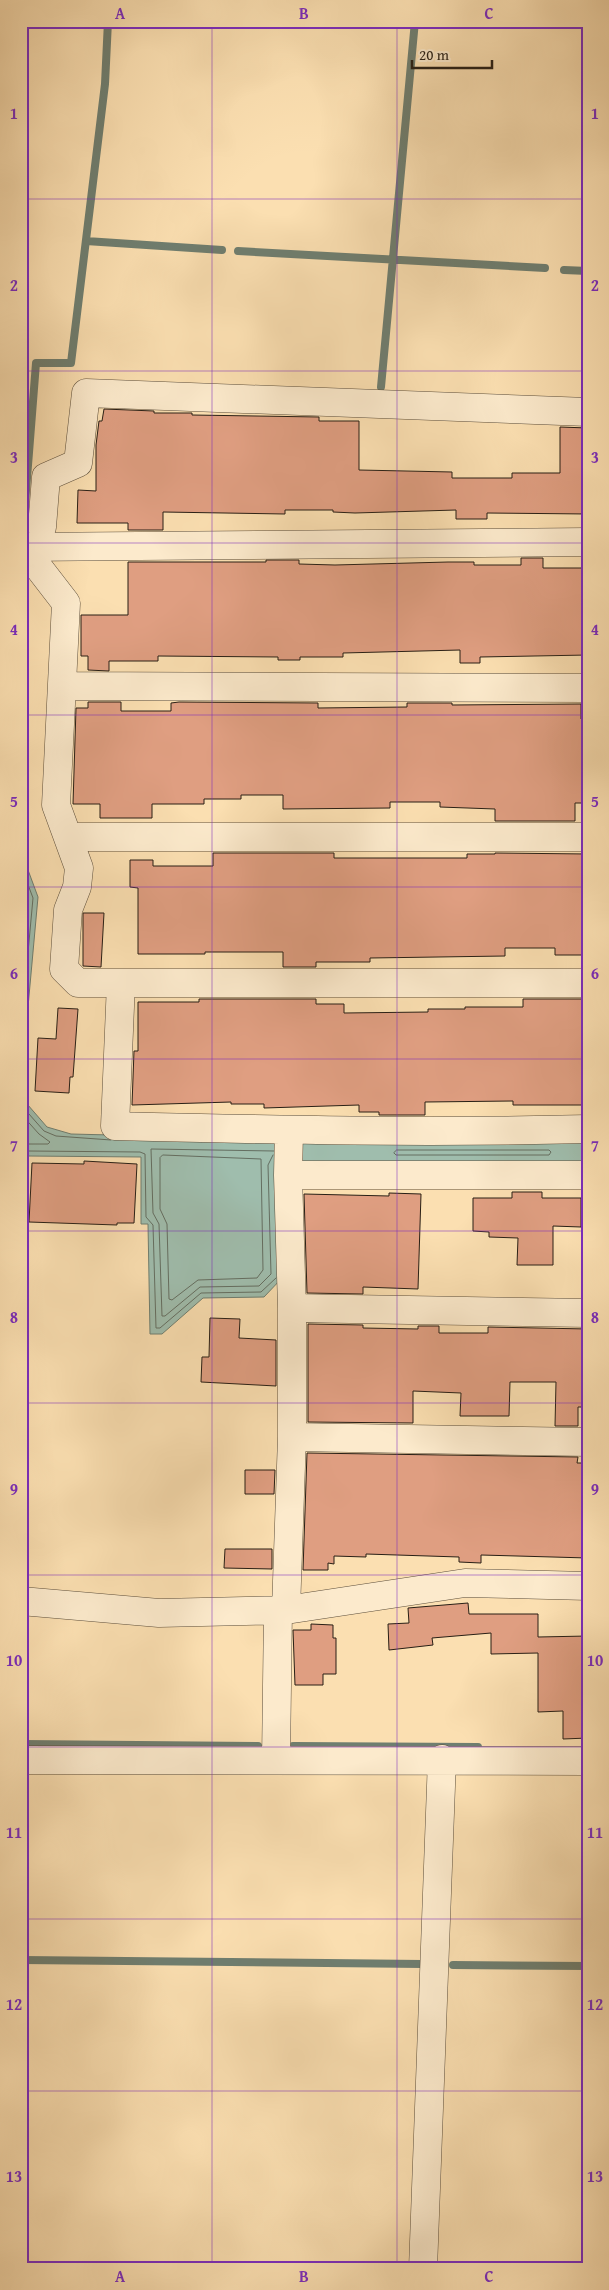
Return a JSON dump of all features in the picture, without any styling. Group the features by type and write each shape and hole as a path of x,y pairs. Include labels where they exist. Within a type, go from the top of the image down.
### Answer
{"street":[{"path":"42,527 46,477 78,463 86,393 588,412"},
{"path":"21,547 588,542"},
{"path":"39,568 66,603 56,805 79,868 77,888 68,910 64,969 78,983 588,983"},
{"path":"62,686 588,688"},
{"path":"68,836 588,836"},
{"path":"121,983 115,1126 289,1134 588,1129"},
{"path":"276,1760 292,1437 289,1134"},
{"path":"288,1172 588,1176"},
{"path":"292,1308 588,1313"},
{"path":"292,1437 588,1442"},
{"path":"21,1602 159,1612 282,1610 465,1584 588,1586"},
{"path":"21,1760 588,1761"},
{"path":"423,2269 442,1760"}],"water":[{"path":"21,569 28,569 21,658"},
{"path":"21,851 38,897 21,1084"},
{"path":"21,1097 47,1127 71,1134 588,1138 588,1165 279,1164 282,1278 264,1297 203,1298 162,1334 150,1334 148,1224 141,1224 141,1157 28,1156 27,1160 21,1160"}],"building":[{"path":"104,409 154,411 154,413 192,413 192,415 319,417 319,421 359,421 359,470 452,472 452,478 512,478 512,473 560,473 560,427 588,428 588,514 487,513 487,519 456,519 456,510 355,513 333,512 333,510 285,510 285,514 163,512 163,530 128,530 128,523 77,523 78,490 96,491 96,445 99,421 102,421"},
{"path":"521,558 543,558 543,568 588,568 588,655 480,657 480,663 460,663 460,650 343,653 343,657 300,657 300,660 278,660 278,657 158,656 158,661 109,661 109,671 88,670 88,656 81,656 81,615 128,615 128,562 266,562 266,560 299,560 299,564 335,565 474,562 474,565 521,565"},
{"path":"88,702 121,702 121,711 171,711 171,703 179,702 318,703 318,708 407,707 407,703 452,703 452,705 581,704 581,719 588,719 588,803 575,803 575,821 495,821 495,809 440,807 440,802 390,802 390,808 283,809 283,795 241,795 241,799 204,799 204,804 152,804 152,818 100,818 100,804 73,804 76,708 88,708"},
{"path":"213,853 334,853 334,858 467,858 467,854 495,853 588,854 588,955 555,955 555,948 505,948 505,956 370,958 370,962 316,962 316,967 283,967 283,952 138,954 138,888 130,887 130,860 153,860 153,866 213,866"},
{"path":"83,913 104,913 101,967 83,966"},
{"path":"199,999 316,999 316,1004 344,1004 344,1013 428,1012 428,1009 465,1009 465,1007 523,1007 523,999 588,999 588,1042 583,1042 583,1105 513,1105 513,1101 425,1102 425,1115 379,1115 379,1112 359,1112 359,1105 264,1108 264,1104 231,1104 231,1102 132,1105 134,1051 138,1051 138,1002 199,1002"},
{"path":"58,1008 78,1009 73,1077 70,1077 69,1093 35,1091 38,1038 56,1039"},
{"path":"84,1161 137,1164 134,1223 117,1223 117,1225 29,1222 32,1163 84,1164"},
{"path":"512,1192 542,1192 542,1198 581,1198 581,1227 553,1226 553,1265 517,1265 518,1238 489,1237 489,1232 473,1231 473,1198 512,1198"},
{"path":"389,1193 421,1194 418,1289 363,1287 363,1294 307,1293 304,1194 389,1196"},
{"path":"210,1318 240,1319 239,1338 276,1340 276,1386 201,1382 202,1357 209,1357"},
{"path":"308,1324 418,1329 418,1326 439,1326 439,1333 488,1333 488,1327 588,1329 588,1407 578,1407 578,1426 555,1426 556,1382 510,1382 509,1416 460,1416 461,1393 413,1391 413,1423 308,1422"},
{"path":"307,1453 578,1457 577,1463 588,1463 588,1558 481,1555 481,1563 459,1562 459,1557 366,1554 366,1557 334,1556 334,1564 328,1563 328,1570 303,1570"},
{"path":"245,1470 275,1470 274,1494 245,1494"},
{"path":"225,1549 272,1549 272,1569 224,1568"},
{"path":"468,1603 469,1614 538,1614 538,1637 588,1636 588,1670 585,1670 588,1738 563,1739 563,1711 538,1712 538,1653 491,1654 491,1633 432,1638 433,1645 389,1650 388,1624 409,1623 408,1608"},
{"path":"311,1624 333,1625 333,1638 336,1638 336,1674 323,1674 323,1685 295,1685 293,1630 311,1630"}],"waterway":[{"path":"23,529 36,363 71,363 105,84 108,21"},
{"path":"381,387 415,21"},
{"path":"86,241 222,250"},
{"path":"238,251 545,268"},
{"path":"564,270 588,271"},
{"path":"21,1744 258,1746"},
{"path":"293,1746 478,1747"},
{"path":"21,1960 423,1964"},
{"path":"453,1965 588,1966"}]}
